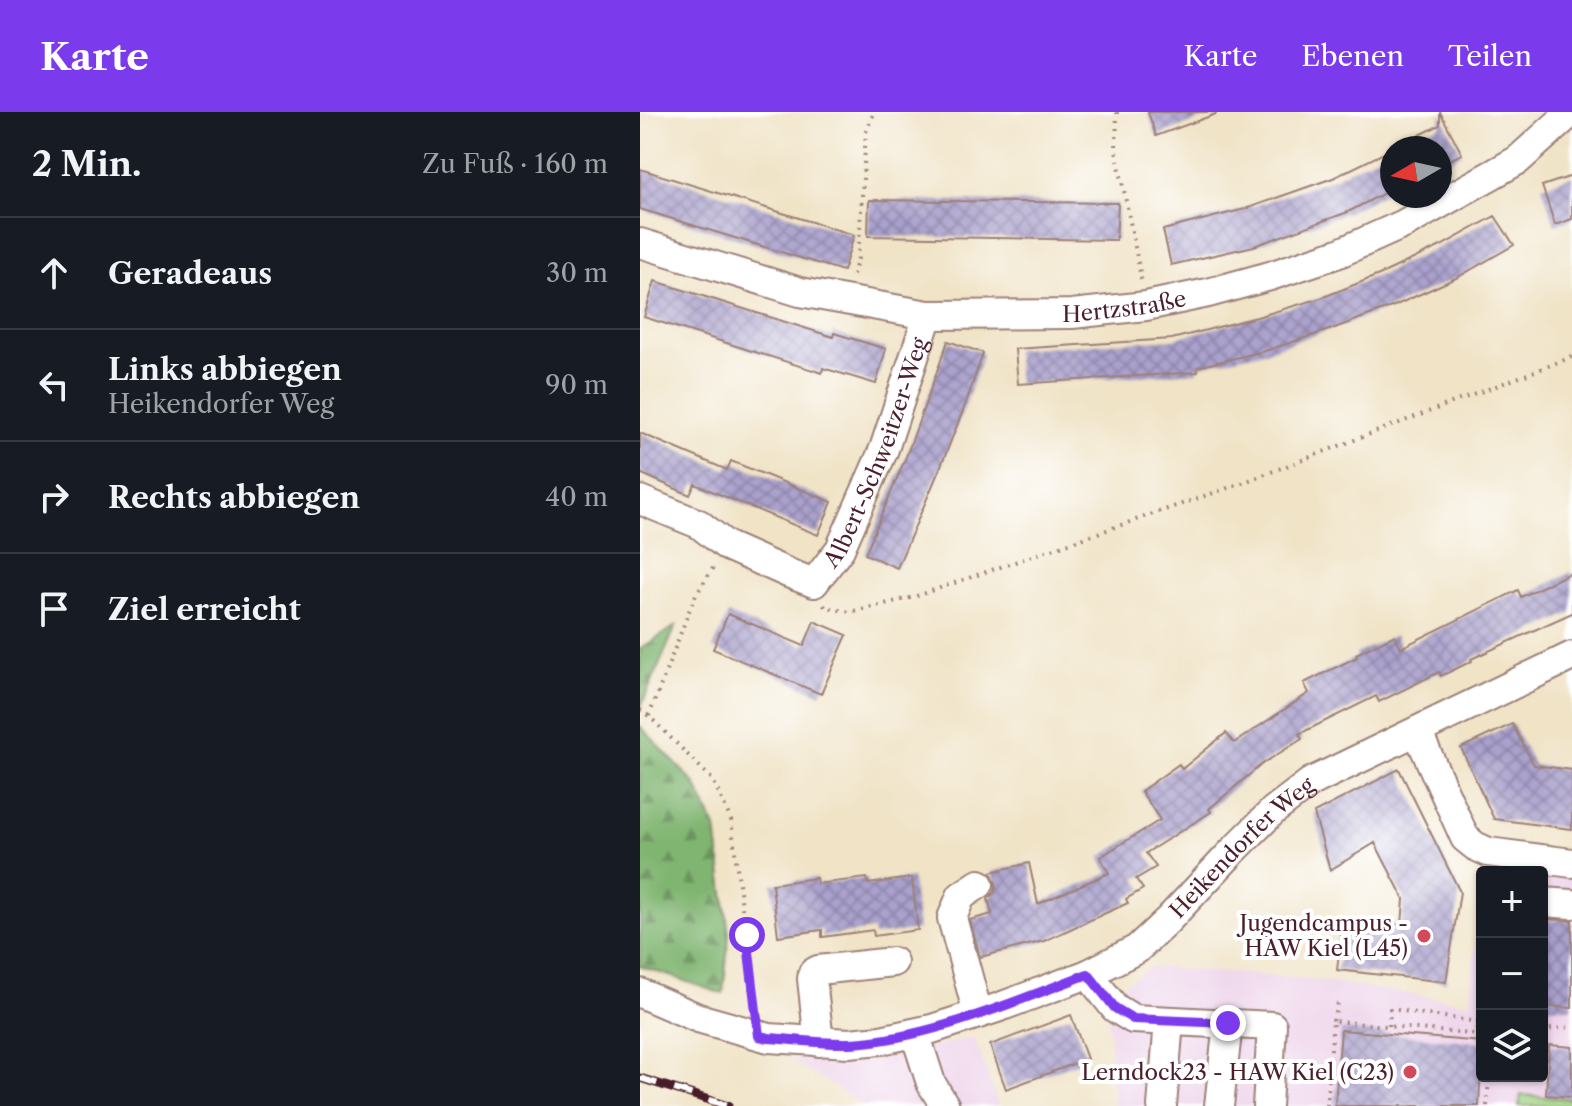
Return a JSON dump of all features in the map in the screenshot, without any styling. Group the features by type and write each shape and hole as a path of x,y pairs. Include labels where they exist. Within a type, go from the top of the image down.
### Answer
{"street":[{"name":"Hertzstraße","path":"640,243 800,292 928,315 1072,314 1146,306 1270,276 1339,253 1404,224 1518,160 1569,114"},
{"name":"Albert-Schweitzer-Weg","path":"640,500 699,524 727,546 814,583 840,549 884,449 928,315"},
{"name":"Heikendorfer Weg","path":"640,993 698,1018 759,1036 819,1042 881,1040 978,1014 1088,974 1137,949 1273,811 1311,782 1572,656"},
{"path":"1417,731 1465,838 1475,846 1519,864 1572,863"},
{"path":"978,1014 952,918 961,896 979,884"},
{"path":"1548,902 1572,904"},
{"path":"819,1042 813,973 893,962"},
{"path":"1088,974 1115,1008 1133,1019 1272,1026 1267,1106"},
{"path":"1162,1106 1169,1021"},
{"path":"1219,1106 1228,1023"},
{"path":"915,1033 931,1083 945,1106"}],"path":[{"path":"848,301 858,258 866,132 874,112"},
{"path":"1117,112 1116,150 1146,306"},
{"path":"814,583 825,607 850,612 914,597 1242,483 1572,357"},
{"path":"649,716 694,598 727,546"},
{"path":"640,710 713,780 731,820 759,1036"},
{"path":"1327,1106 1333,1021 1338,1003"},
{"path":"1389,1026 1390,1009 1476,1022"},
{"path":"1333,1021 1476,1034"},
{"path":"1548,1029 1571,1027"},
{"path":"1487,1106 1489,1082"}],"shaded area":[{"path":"1548,875 1572,878 1572,1106 1114,1106 1107,995 1151,967 1309,979 1469,1003 1476,938 1476,1082 1548,1082"},
{"path":"974,1037 999,1106 865,1106 787,1058 848,1063 905,1054"}],"green space":[{"path":"676,626 640,709 640,649"},
{"path":"640,726 695,784 716,828 729,935 723,994 640,966"},
{"path":"1521,1095 1572,1099 1572,1106 1519,1106"}],"building":[{"path":"1148,112 1216,112 1216,114 1156,136"},
{"path":"1440,112 1462,154 1452,159 1452,136 1418,136 1440,125"},
{"path":"1380,155 1380,195 1348,212 1254,246 1171,265 1163,230 1245,209 1333,178"},
{"path":"640,169 854,235 843,271 640,209"},
{"path":"1572,176 1572,219 1555,225 1542,186"},
{"path":"869,200 1118,203 1116,240 868,236"},
{"path":"1495,216 1514,245 1458,277 1332,329 1265,351 1197,367 1198,372 1018,384 1015,349 1172,339 1257,317 1321,298 1379,275"},
{"path":"655,281 833,337 834,333 886,349 876,384 823,368 822,373 644,317"},
{"path":"948,341 983,353 938,473 897,568 865,554 906,457"},
{"path":"640,433 727,470 731,461 832,502 818,535 695,484 690,495 640,473"},
{"path":"1572,572 1572,613 1441,676 1439,672 1379,702 1376,696 1299,734 1302,739 1262,764 1209,809 1211,812 1146,853 1156,867 1136,879 1143,889 1126,899 1128,903 1044,941 980,957 970,920 992,914 988,899 995,892 996,884 991,872 1029,863 1038,904 1109,873 1100,857 1160,820 1141,791 1179,764 1182,769 1226,733 1234,743 1309,693 1304,683 1395,635 1401,648 1518,590 1521,597"},
{"path":"728,614 804,646 814,621 847,635 821,694 713,649"},
{"path":"1512,724 1534,765 1572,770 1572,829 1494,819 1461,748"},
{"path":"1399,769 1460,892 1446,982 1337,970 1343,919 1402,925 1404,899 1375,843 1330,870 1314,813"},
{"path":"816,878 817,884 867,878 868,884 912,878 918,930 874,936 873,930 822,937 822,930 778,936 772,884"},
{"path":"1548,919 1572,921 1572,1008 1548,1006"},
{"path":"1071,1015 1087,1059 1006,1089 990,1045"},
{"name":"Lerndock23 - HAW Kiel (C23)","path":"1341,1030 1476,1041 1479,1106 1335,1106"},
{"path":"1549,1045 1572,1047 1572,1097 1546,1095"}],"railway":[{"path":"640,1078 728,1106"}],"place":[{"name":"Jugendcampus - HAW Kiel (L45)","path":"1424,936"},
{"name":"Lerndock23 - HAW Kiel (C23)","path":"1410,1072"}],"route":[{"path":"747,935 759,1036 769,1038 849,1043 881,1040 932,1029 1088,974 1115,1008 1133,1019 1228,1023"}]}
